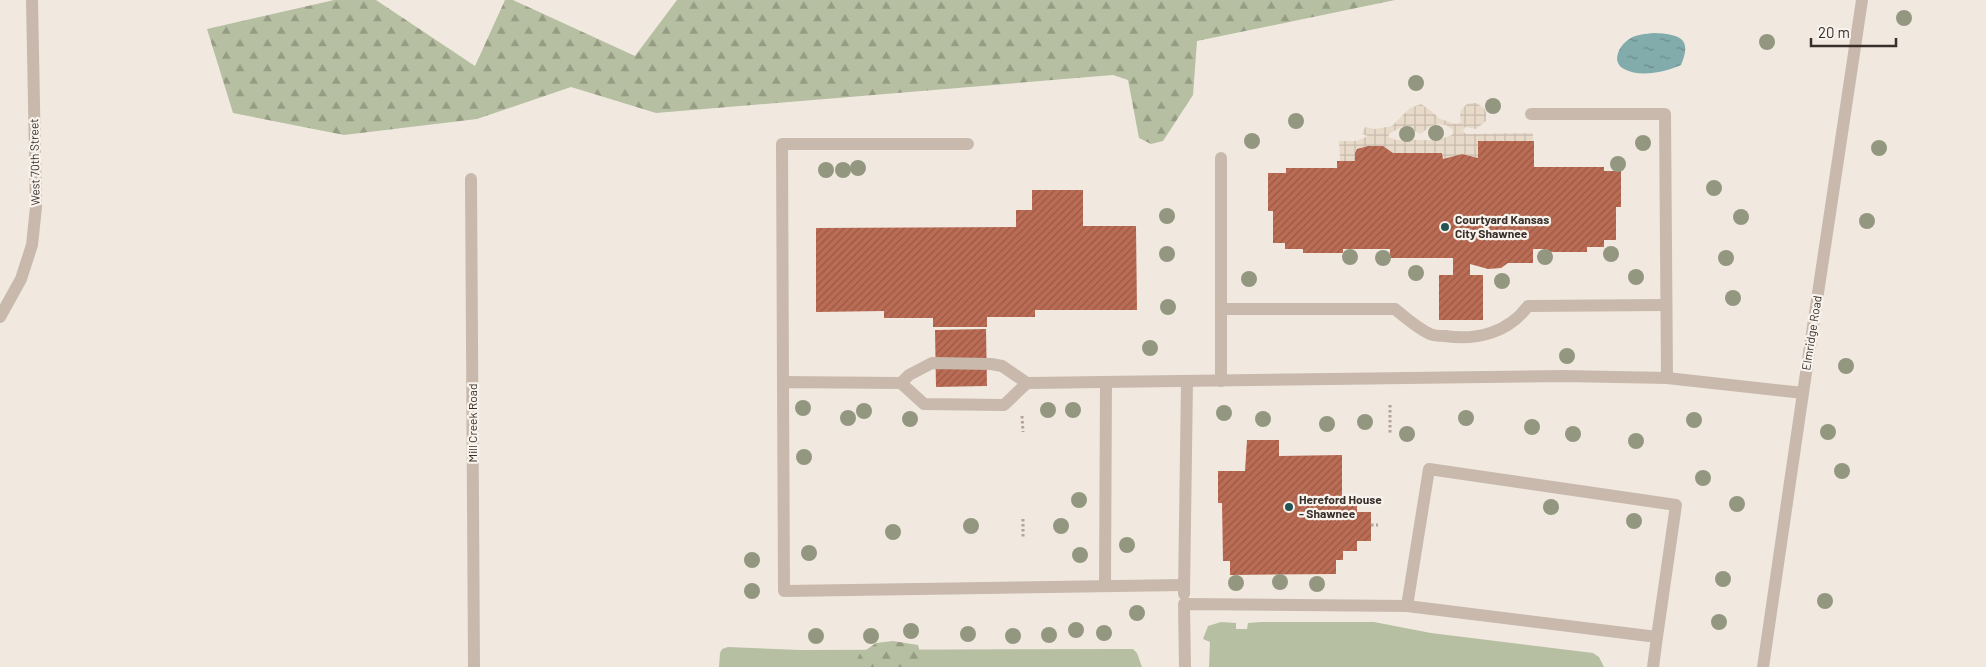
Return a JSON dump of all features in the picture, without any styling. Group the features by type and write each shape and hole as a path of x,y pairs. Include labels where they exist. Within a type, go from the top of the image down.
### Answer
{"street":[{"name":"West 70th Street","path":"0,317 21,279 32,245 36,206 32,0"},
{"name":"Elmridge Road","path":"1763,667 1862,0"},
{"path":"1532,114 1665,114 1667,378"},
{"path":"968,144 782,144 784,592 1184,585"},
{"path":"1221,158 1221,381"},
{"name":"Mill Creek Road","path":"471,179 474,667"},
{"path":"1221,308 1395,308 1410,321 1431,334 1454,338 1472,337 1498,331 1520,317 1528,306 1666,305"},
{"path":"901,383 909,374 932,363 991,364 1002,366 1027,383 1564,376 1667,378 1803,393"},
{"path":"1185,667 1184,585 1187,381"},
{"path":"783,382 901,383 924,404 1004,405 1027,383"},
{"path":"1105,585 1106,382"},
{"path":"1407,606 1429,470 1676,505 1653,667"},
{"path":"1184,604 1407,606 1657,638"}],"path":[{"path":"1390,405 1390,435"},
{"path":"1022,415 1023,432"},
{"path":"1023,519 1023,538"},
{"path":"1371,526 1378,525"}],"green space":[{"path":"334,0 376,0 475,66 505,0 513,0 635,56 677,0 1395,0 1197,41 1193,95 1163,141 1151,144 1139,138 1128,80 1113,75 656,113 571,87 477,119 344,135 233,113 207,29"},
{"path":"1221,622 1236,623 1236,629 1247,629 1248,623 1261,622 1374,622 1431,633 1593,653 1599,657 1604,667 1209,667 1210,642 1203,639 1208,626"},
{"path":"893,641 918,645 921,656 916,667 855,667 859,655 876,643"},
{"path":"728,647 801,650 1133,649 1137,653 1142,667 719,667 720,653 722,649"}],"shaded area":[{"path":"1476,103 1484,108 1486,121 1476,129 1465,127 1463,131 1466,134 1533,133 1533,141 1478,141 1478,158 1462,154 1443,159 1442,153 1393,153 1383,146 1368,146 1357,149 1355,161 1340,161 1339,141 1357,141 1368,136 1362,134 1365,127 1375,129 1392,126 1410,108 1421,104 1440,119 1456,124 1461,122 1461,110 1467,104","holes":["1446,125 1453,130 1452,135 1438,140 1396,140 1388,137 1389,134 1401,127 1409,126 1421,134 1430,126"]}],"water":[{"path":"1654,33 1677,36 1681,39 1685,49 1681,65 1660,72 1645,74 1630,72 1620,66 1617,58 1619,50 1625,43 1637,35"}],"building":[{"name":"Courtyard Kansas City Shawnee","path":"1478,141 1534,141 1534,167 1604,167 1604,171 1621,171 1621,207 1616,207 1616,240 1604,240 1604,247 1587,247 1587,252 1547,252 1547,249 1533,249 1533,263 1508,263 1501,268 1488,269 1470,264 1470,275 1483,275 1483,320 1439,320 1439,275 1453,275 1453,258 1390,258 1390,249 1343,249 1343,253 1303,253 1303,249 1285,249 1285,243 1273,243 1273,211 1268,211 1268,173 1286,173 1286,168 1337,168 1337,161 1355,161 1357,149 1368,146 1383,146 1393,153 1442,153 1443,159 1462,154 1478,158"},
{"path":"1032,190 1083,190 1083,226 1136,226 1137,310 1035,310 1035,317 987,317 987,327 933,327 933,318 884,318 884,311 816,312 816,228 1016,227 1016,210 1032,210"},
{"path":"986,329 987,386 936,387 935,330"},
{"name":"Hereford House - Shawnee","path":"1247,440 1279,440 1279,456 1342,455 1342,501 1357,501 1357,512 1371,512 1371,541 1357,541 1357,551 1343,551 1343,560 1336,560 1336,574 1230,575 1230,561 1223,561 1222,503 1218,503 1218,471 1245,471"}],"place":[{"name":"Courtyard Kansas City Shawnee","path":"1445,227"},
{"name":"Hereford House - Shawnee","path":"1289,507"}]}
